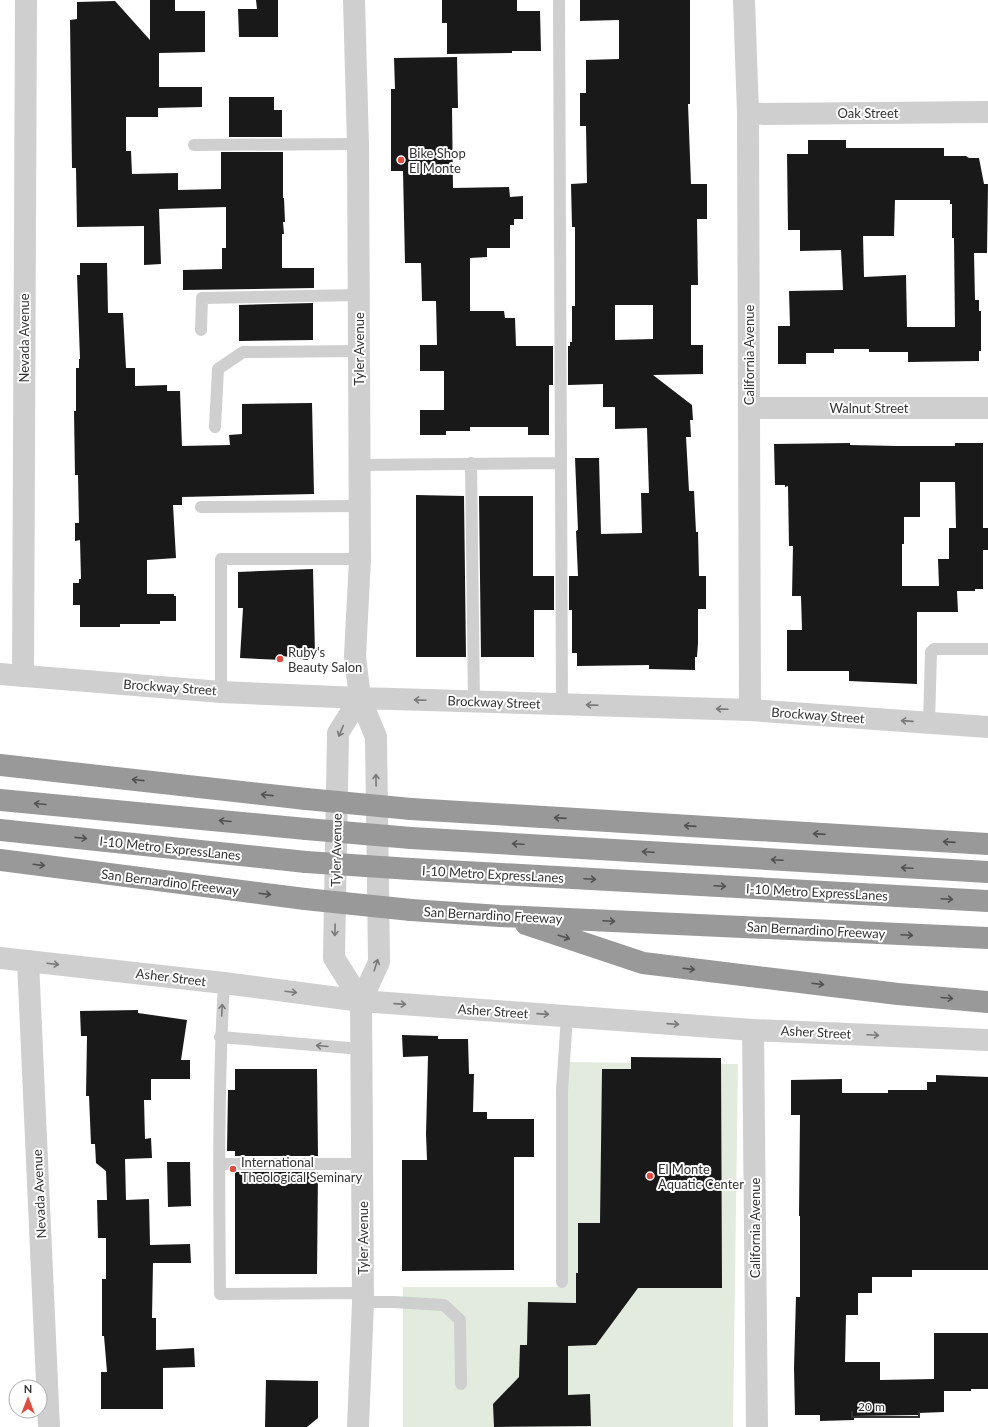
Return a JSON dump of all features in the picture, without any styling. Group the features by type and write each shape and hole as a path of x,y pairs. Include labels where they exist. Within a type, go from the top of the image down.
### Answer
{"highway":[{"path":"0,765 306,799 411,809 988,844"},
{"path":"0,800 411,838 988,872"},
{"name":"I-10 Metro ExpressLanes","path":"0,830 306,862 988,901"},
{"name":"San Bernardino Freeway","path":"0,860 305,899 411,910 500,916 988,938"},
{"path":"500,916 643,963 898,994 988,1002"}],"street":[{"name":"Nevada Avenue","path":"22,676 26,0"},
{"name":"Tyler Avenue","path":"354,0 358,144 360,559 355,656 360,698 376,737 379,962 361,1001 363,1298 358,1427"},
{"name":"California Avenue","path":"744,0 748,114 750,710"},
{"name":"Oak Street","path":"748,114 988,112"},
{"name":"Walnut Street","path":"749,408 988,408"},
{"name":"Brockway Street","path":"0,674 221,692 360,698 750,710 988,727"},
{"name":"Tyler Avenue","path":"360,698 338,733 334,958 361,1001"},
{"name":"Asher Street","path":"0,958 224,983 361,1001 753,1030 988,1040"},
{"name":"Nevada Avenue","path":"28,961 49,1427"},
{"name":"California Avenue","path":"753,1030 757,1427"}],"lane":[{"path":"559,0 562,704"},
{"path":"194,145 358,144"},
{"path":"201,330 202,298 359,295"},
{"path":"214,427 218,369 243,352 358,351"},
{"path":"471,463 474,701"},
{"path":"359,464 561,463"},
{"path":"201,507 359,506"},
{"path":"221,692 221,559 360,559"},
{"path":"929,723 931,652 934,649 988,649"},
{"path":"224,983 220,1037 220,1294 363,1298 393,1302 444,1305 460,1320 460,1384"},
{"path":"562,1282 562,1091 567,1016"},
{"path":"220,1037 361,1049"},
{"path":"219,1164 362,1164"}],"shaded area":[{"name":"El Monte Aquatic Center","path":"563,1062 738,1064 733,1427 403,1427 403,1287 563,1287"}],"building":[{"path":"150,0 175,0 175,11 205,11 205,52 159,53 159,87 202,87 202,107 158,108 158,117 126,117 126,151 131,151 132,174 178,173 178,190 221,189 221,152 283,152 283,198 285,222 283,222 284,234 282,234 282,268 314,268 314,288 183,290 183,270 222,269 222,248 226,248 226,207 159,209 161,264 144,265 144,226 77,227 76,168 72,168 70,20 77,19 77,2 115,1 150,40"},
{"path":"256,0 278,0 278,37 239,37 238,9 257,9"},
{"path":"442,0 517,0 517,11 540,11 541,51 447,54 447,23 442,23"},
{"path":"580,0 690,0 690,104 688,104 691,184 707,184 707,219 697,219 698,285 691,285 691,345 703,345 703,374 653,375 692,405 693,420 690,420 691,437 686,437 689,491 694,491 696,532 698,532 699,576 706,576 706,609 698,609 698,643 697,657 695,657 695,670 649,669 649,665 577,666 577,653 572,653 572,610 569,610 569,576 578,576 575,458 599,458 601,534 642,533 641,493 649,493 647,428 615,429 615,407 603,407 603,384 568,385 568,346 570,346 570,342 572,342 572,306 575,306 575,227 572,227 571,184 587,183 586,126 580,126 580,93 586,93 586,60 619,59 619,20 580,21","holes":["615,305 653,305 653,339 615,340"]},
{"path":"457,57 458,108 452,108 453,188 509,187 510,197 523,196 523,219 514,219 514,225 510,225 510,248 487,248 487,257 470,258 470,311 504,311 505,318 515,318 516,346 553,346 553,385 549,385 549,435 528,435 528,427 470,427 470,431 446,431 446,435 420,435 420,410 444,410 444,371 420,371 420,345 437,345 436,301 422,301 421,263 405,263 403,171 391,171 391,89 395,89 394,58"},
{"path":"229,97 274,97 274,110 282,110 282,137 229,137"},
{"path":"808,140 846,140 846,148 944,148 944,156 966,156 969,158 979,158 984,184 988,184 987,253 974,253 975,300 979,300 979,311 981,311 981,351 979,351 979,361 908,362 908,352 869,352 869,349 834,349 834,353 806,353 806,364 778,364 778,326 790,326 789,291 843,290 841,250 800,251 800,230 788,230 787,154 808,154","holes":["895,200 950,200 950,204 952,204 952,238 954,238 955,327 907,327 906,275 864,277 863,236 894,236"]},
{"path":"80,263 107,263 108,313 123,313 126,368 135,368 135,386 167,385 167,391 180,391 182,446 230,445 229,435 242,434 242,404 312,403 314,494 182,497 182,505 173,505 176,558 147,560 147,594 174,594 174,596 176,596 176,621 160,621 160,624 120,624 120,627 80,627 80,605 73,605 73,583 79,583 79,579 81,579 80,540 75,541 75,523 79,523 78,475 75,475 74,411 76,411 76,368 79,368 80,359 77,275 80,275"},
{"path":"313,303 313,340 239,341 239,305"},
{"path":"850,443 850,445 955,446 955,443 983,443 983,528 988,528 988,550 983,550 983,589 975,589 975,591 957,591 958,612 917,612 917,684 849,681 849,671 787,671 787,630 802,630 801,596 792,596 793,546 789,546 788,486 785,487 785,485 775,485 774,444","holes":["920,482 955,482 956,528 949,528 949,559 938,559 939,586 902,586 902,544 904,544 904,517 920,517"]},
{"path":"416,495 464,496 466,657 416,657"},
{"path":"479,496 533,496 533,576 554,576 554,610 534,610 534,657 481,657"},
{"path":"313,569 315,654 307,660 283,656 282,660 240,658 243,608 238,608 238,572"},
{"path":"138,1010 138,1013 187,1020 181,1060 190,1060 190,1079 151,1079 151,1100 144,1100 145,1139 151,1138 152,1158 125,1159 126,1200 149,1199 150,1245 190,1244 191,1263 153,1263 152,1318 156,1318 156,1350 194,1348 195,1367 163,1368 163,1409 101,1409 101,1372 107,1372 104,1336 102,1336 102,1279 106,1279 106,1238 98,1238 97,1200 107,1200 106,1171 96,1163 95,1144 91,1144 89,1096 86,1096 87,1036 81,1036 80,1011"},
{"path":"402,1035 438,1036 438,1039 468,1039 469,1074 474,1074 473,1112 487,1112 487,1119 534,1119 534,1157 514,1157 514,1270 402,1271 402,1160 427,1160 426,1134 428,1056 403,1057"},
{"path":"631,1057 721,1058 722,1288 638,1288 596,1345 568,1346 568,1395 590,1394 591,1426 494,1427 493,1404 519,1377 520,1345 527,1345 528,1302 576,1303 576,1273 578,1273 578,1223 600,1223 602,1069 631,1069"},
{"path":"235,1069 317,1069 318,1156 235,1156 235,1151 227,1151 228,1090 235,1090"},
{"path":"936,1075 988,1077 988,1270 912,1270 912,1277 872,1277 872,1293 858,1293 858,1315 846,1315 845,1362 880,1362 880,1380 934,1379 934,1333 988,1333 988,1389 971,1389 971,1391 944,1391 944,1412 918,1413 918,1415 854,1416 854,1420 820,1421 820,1415 795,1415 794,1368 796,1297 800,1297 800,1115 791,1115 791,1080 842,1079 842,1093 888,1093 888,1090 927,1090 927,1082 936,1082"},
{"path":"167,1162 190,1162 191,1206 168,1207"},
{"path":"235,1172 318,1172 317,1274 235,1274"},
{"path":"266,1380 318,1381 318,1418 307,1427 265,1427"}],"place":[{"name":"Bike Shop El Monte","path":"401,160"},
{"name":"Ruby's Beauty Salon","path":"280,659"},
{"name":"International Theological Seminary","path":"233,1169"},
{"name":"El Monte Aquatic Center","path":"650,1176"}]}
